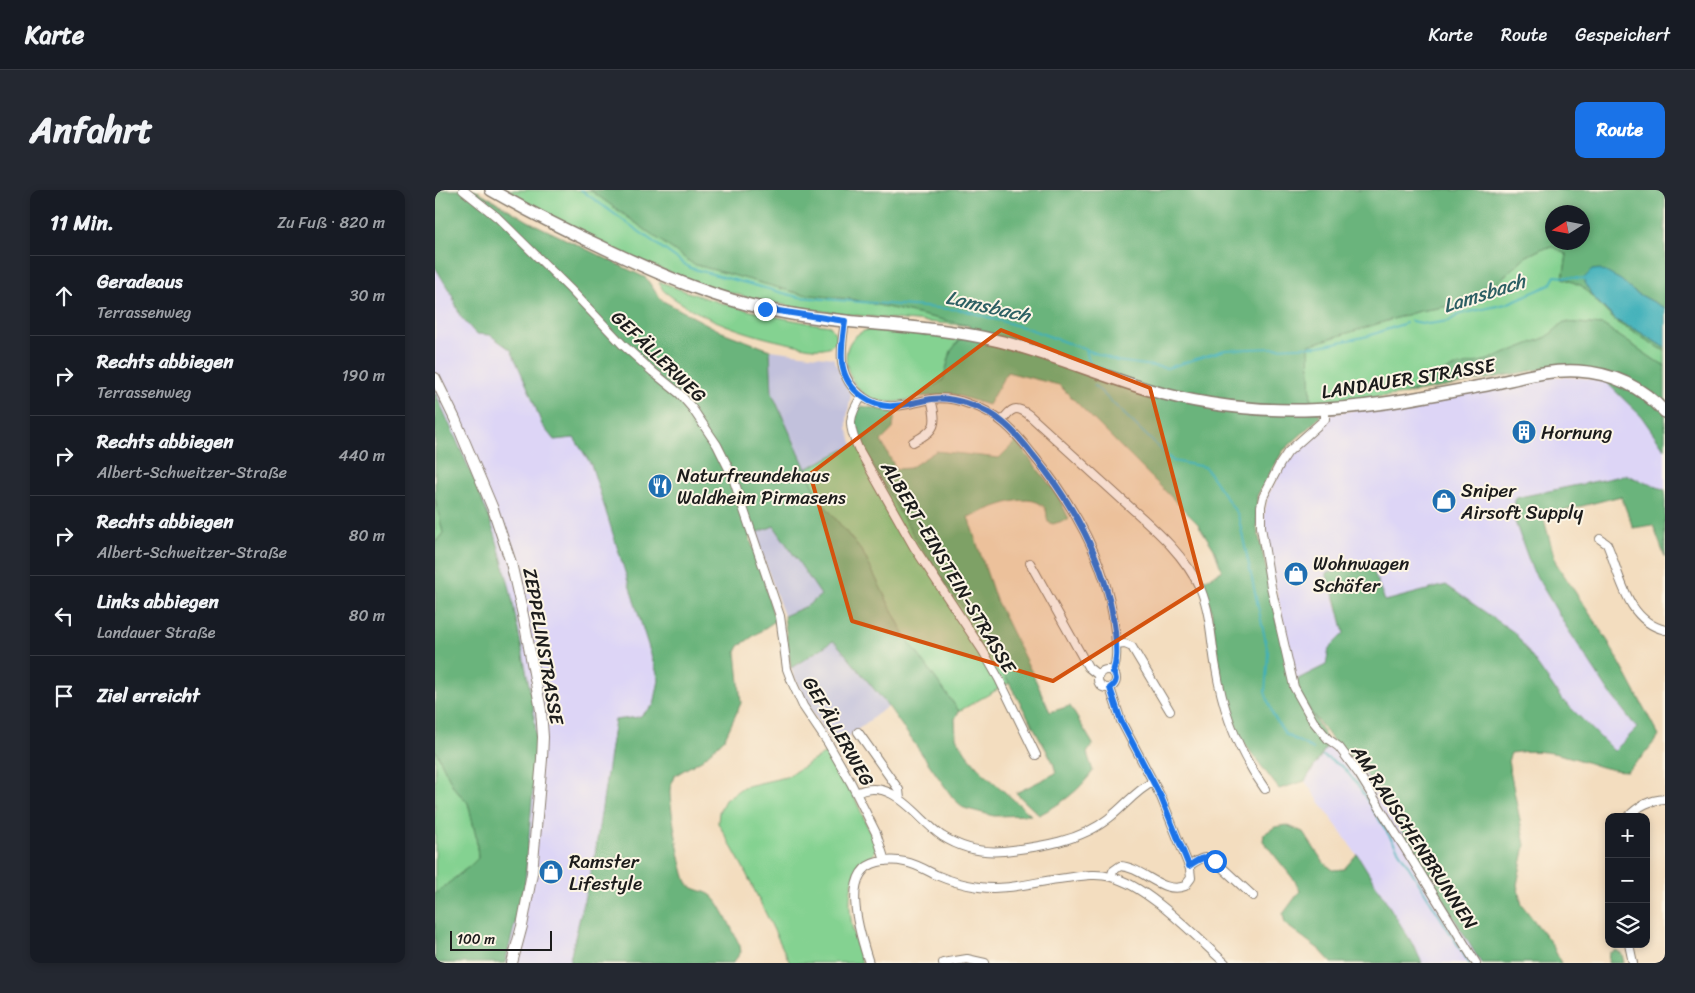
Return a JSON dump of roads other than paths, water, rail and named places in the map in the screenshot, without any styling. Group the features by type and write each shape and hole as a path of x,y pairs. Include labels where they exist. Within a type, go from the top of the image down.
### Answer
{"main road":[{"name":"LANDAUER STRASSE","path":"491,190 553,223 654,272 709,293 765,309 845,321 955,332 998,340 1144,389 1196,401 1223,406 1279,411 1325,410 1378,404 1538,375 1579,371 1609,376 1629,384 1665,412"}],"street":[{"name":"GEFÄLLERWEG","path":"463,190 504,223 623,344 680,394 717,445 732,475 778,608 782,624 787,669 792,682 856,793 875,833 885,861"},
{"path":"845,321 841,353 843,369 847,379 862,396 872,402 892,407 931,399 947,398 983,409 1002,421 1027,447 1065,495 1081,524 1099,564 1107,589 1116,645 1116,664 1113,672 1116,679 1110,688"},
{"name":"ZEPPELINSTRASSE","path":"435,378 455,418 493,509 511,563 541,710 543,738 532,873 522,926 511,963"},
{"name":"ALBERT-EINSTEIN-STRASSE","path":"862,396 852,413 850,423 858,448 914,547 983,651 1036,754"},
{"path":"913,442 928,433 933,427 935,419 931,399"},
{"path":"1002,421 1012,410 1024,411 1179,554 1195,578 1205,602 1211,628 1219,685 1232,728 1243,754 1265,789"},
{"name":"AM RAUSCHENBRUNNEN","path":"1325,410 1325,419 1288,452 1280,464 1268,485 1261,506 1261,527 1266,559 1294,687 1313,720 1328,739 1339,747 1359,774 1476,963"},
{"path":"1600,539 1607,544 1627,595 1636,612 1645,621 1664,631"},
{"path":"1030,563 1088,667 1098,675 1099,684 1110,688"},
{"path":"1116,645 1125,644 1132,647 1170,710"},
{"path":"1098,675 1103,670 1113,672"},
{"path":"1110,688 1121,721 1153,782 1191,874 1188,884 1181,888 1171,888 1125,866 1116,867 1111,877"},
{"path":"858,732 899,790 900,799"},
{"path":"856,793 869,788 889,792 900,799 933,829 950,840 980,850 1004,851 1085,834 1108,819 1139,791 1153,782"},
{"path":"1631,813 1645,804 1665,799"},
{"path":"1189,866 1200,858 1210,858 1253,896"},
{"path":"869,963 856,916 857,886 864,869 869,865 885,861 904,862 953,882 982,888 1016,887 1082,876 1111,877 1129,884 1159,905 1225,963"},
{"path":"1630,948 1633,963"},
{"path":"943,963 967,959 985,963"}],"water":[{"path":"1600,269 1621,280 1633,291 1665,308 1665,348 1640,332 1617,321 1592,296 1584,278 1592,270"}],"waterway":[{"name":"Lamsbach","path":"581,190 690,268 798,297 963,310 1029,329 1117,361 1167,368 1225,350 1320,346 1368,336 1406,323"},
{"name":"Lamsbach","path":"1411,321 1428,324 1449,321 1460,314 1506,304 1550,285 1555,276 1586,279"},
{"path":"1086,350 1090,364"},
{"path":"1094,385 1173,461 1205,467 1238,515 1268,652 1265,692 1273,715 1285,734 1313,749"},
{"path":"1323,756 1343,767 1357,784 1469,963"}],"place":[{"name":"Hornung","path":"1524,432"},
{"name":"Naturfreundehaus Waldheim Pirmasens","path":"660,486"},
{"name":"Sniper Airsoft Supply","path":"1444,501"},
{"name":"Wohnwagen Schäfer","path":"1296,574"},
{"name":"Ramster Lifestyle","path":"551,872"}]}
